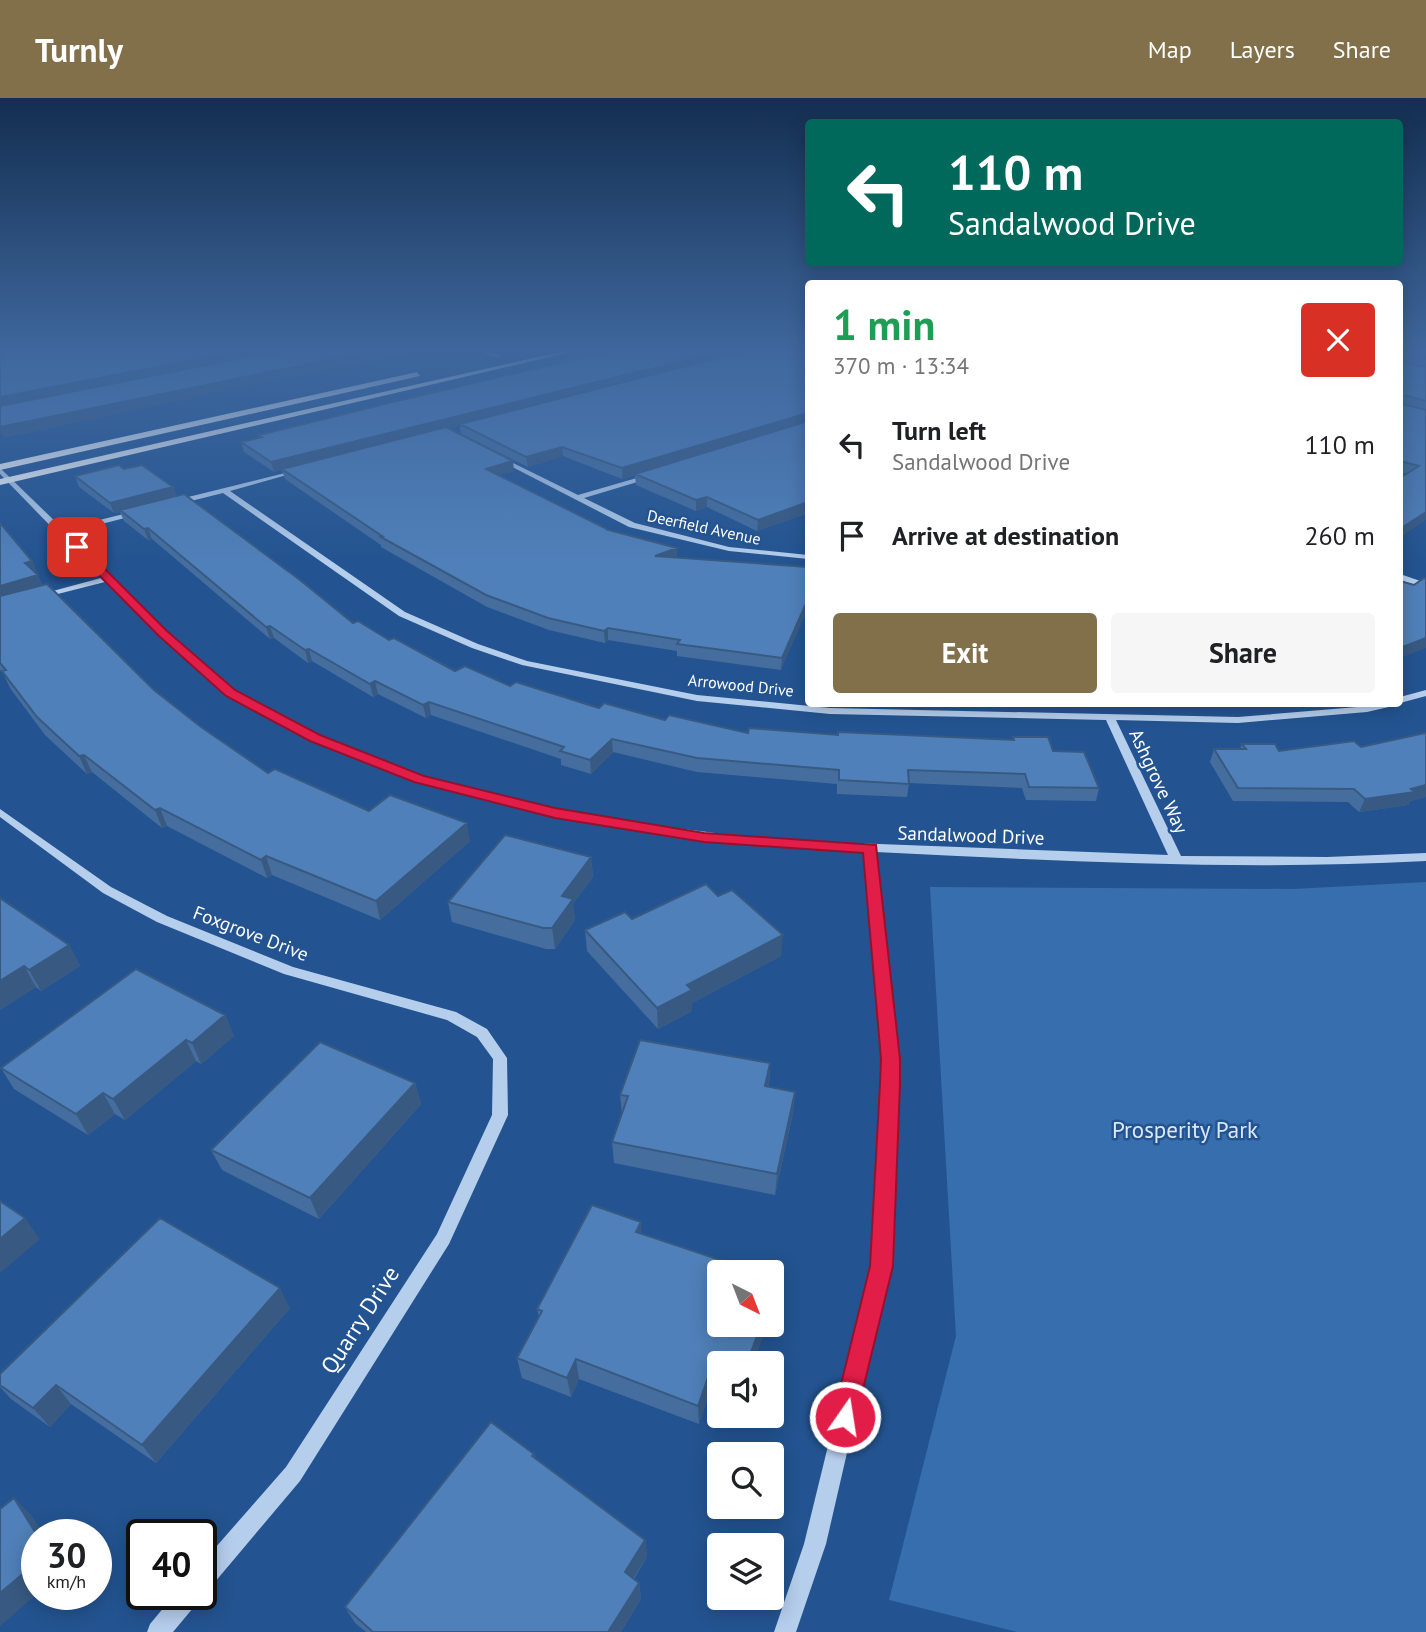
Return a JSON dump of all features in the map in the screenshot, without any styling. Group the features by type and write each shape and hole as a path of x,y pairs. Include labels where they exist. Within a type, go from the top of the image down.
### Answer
{"main road":[{"path":"0,468 205,422"},
{"path":"5,481 265,422"}],"street":[{"name":"Deerfield Avenue","path":"495,456 632,525 729,549 805,557"},
{"name":"Sandalwood Drive","path":"0,468 5,481 62,532 163,633 231,693 315,738 419,779 555,813 704,837 870,849 1176,859 1345,862 1426,857"},
{"path":"170,504 303,469"},
{"path":"578,497 666,470"},
{"name":"Arrowood Drive","path":"224,490 402,614 475,646 525,663 697,698 830,711 1238,720 1376,707"},
{"path":"62,532 143,511"},
{"path":"35,599 107,579"},
{"path":"1403,579 1426,586"},
{"path":"1403,699 1426,693"},
{"name":"Ashgrove Way","path":"1110,718 1176,859"},
{"name":"Foxgrove Drive","path":"0,812 107,890 162,919 289,971 451,1016 482,1033 500,1058"},
{"path":"785,1632 815,1544 881,1266 891,1059 870,849"},
{"name":"Quarry Drive","path":"217,1562 293,1474 443,1239 500,1115 500,1058"},
{"path":"158,1632 177,1610"}],"green space":[{"name":"Prosperity Park","path":"1426,882 1426,1632 1017,1632 889,1600 956,1336 930,887 1293,889"}],"building":[{"path":"0,422 27,422 0,427"},
{"path":"313,422 436,422 271,462 241,442 262,437 259,435"},
{"path":"469,422 779,422 622,468 562,447 526,457 460,424"},
{"path":"805,422 805,503 758,520 707,497 696,500 635,474"},
{"path":"1403,422 1426,422 1426,512 1403,527 1403,476 1419,466 1403,462"},
{"path":"446,427 513,461 486,469 605,529 677,548 655,556 805,567 805,606 782,658 677,644 680,640 608,628 604,631 548,618 486,595 379,536 382,536 282,469"},
{"path":"119,465 124,469 142,465 173,487 110,503 75,476"},
{"path":"184,494 353,623 358,621 389,640 394,638 455,671 465,666 510,686 516,682 599,708 604,703 665,720 669,715 748,733 749,728 838,735 838,732 1014,740 1013,737 1048,737 1053,751 1084,752 1099,788 1029,787 1025,774 908,770 909,784 839,780 839,770 697,758 612,739 590,760 560,751 564,747 429,702 423,705 375,681 370,684 309,649 305,650 270,626 266,627 148,528 144,529 120,510"},
{"path":"0,523 32,561 25,563 38,575 0,586"},
{"path":"1426,578 1426,638 1403,647 1403,582 1414,585"},
{"path":"47,584 154,690 201,727 268,773 275,769 369,811 390,795 467,823 376,901 266,856 261,860 160,808 155,810 84,755 79,756 37,717 2,671 6,670 0,663 0,596"},
{"path":"1426,733 1426,785 1411,789 1415,792 1365,799 1354,789 1238,788 1214,749 1246,749 1242,744 1275,744 1279,751 1354,741 1361,747"},
{"path":"505,835 591,857 562,896 573,899 552,928 543,928 448,902"},
{"path":"706,884 718,896 732,890 783,935 687,985 692,990 657,1008 585,930 625,912 632,919"},
{"path":"0,898 69,945 29,970 24,966 0,981"},
{"path":"136,969 225,1015 192,1043 186,1040 113,1099 103,1093 76,1114 1,1068"},
{"path":"640,1040 770,1063 765,1086 795,1092 777,1174 612,1142 628,1096 620,1095"},
{"path":"320,1042 415,1083 310,1198 211,1150"},
{"path":"0,1201 25,1218 0,1239"},
{"path":"592,1205 641,1222 636,1232 720,1260 707,1260 707,1337 757,1337 751,1351 707,1351 707,1380 698,1406 576,1359 567,1378 517,1358 542,1311 537,1309"},
{"path":"160,1218 280,1288 142,1445 56,1385 33,1408 0,1385 0,1374"},
{"path":"491,1422 645,1540 625,1572 639,1583 608,1632 373,1632 345,1607"},
{"path":"14,1498 27,1519 21,1519 21,1575 0,1593 0,1509"}],"route":[{"path":"77,547 163,633 231,693 315,738 419,779 555,813 704,837 870,849 891,1059 890,1084 881,1266 845,1417"}]}
